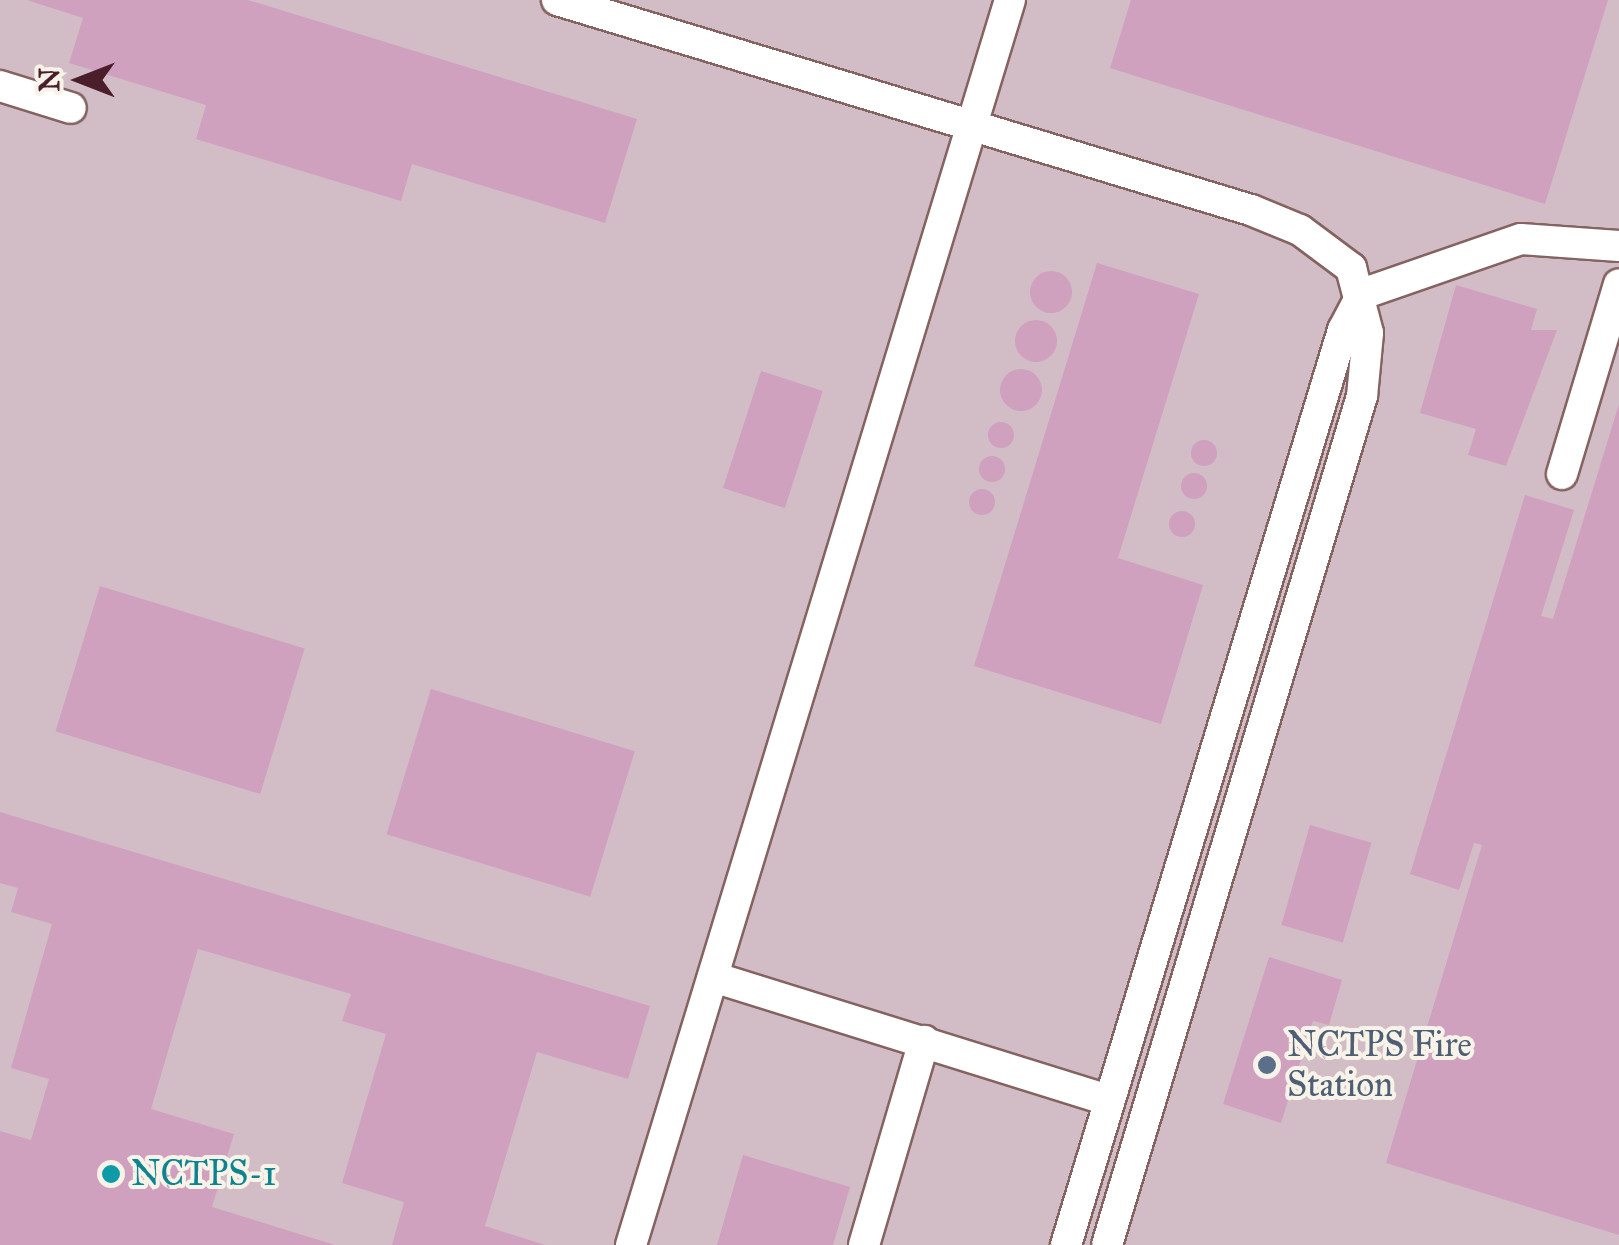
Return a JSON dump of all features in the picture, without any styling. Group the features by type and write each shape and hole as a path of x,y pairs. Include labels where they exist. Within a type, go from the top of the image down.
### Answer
{"lane":[{"path":"557,0 1300,230 1350,268 1362,294 1362,396 1107,1245"},
{"path":"630,1245 1010,0"},
{"path":"0,86 71,108"},
{"path":"1066,1245 1343,330 1362,294 1520,239 1619,246"},
{"path":"1562,474 1619,284"},
{"path":"713,977 1110,1100"},
{"path":"864,1245 924,1040"}],"shaded area":[{"path":"0,0 1619,0 1619,1245 0,1245"}],"building":[{"path":"27,0 248,0 637,119 605,223 412,164 401,201 196,139 206,105 69,63 83,18"},
{"path":"1131,0 1608,0 1545,204 1110,68"},
{"path":"1097,263 1199,294 1118,558 1203,585 1161,724 974,666"},
{"path":"1051,271 1066,277 1072,292 1066,307 1051,313 1036,307 1030,292 1036,277"},
{"path":"1456,285 1537,309 1531,330 1557,330 1506,466 1468,455 1476,429 1420,413"},
{"path":"1036,320 1051,326 1057,341 1051,356 1036,362 1021,356 1015,341 1021,326"},
{"path":"1021,369 1036,375 1042,390 1036,405 1021,411 1006,405 1000,390 1006,375"},
{"path":"761,371 823,391 785,508 723,488"},
{"path":"1619,404 1619,1235 1386,1163 1482,845 1474,843 1459,890 1410,874 1525,495 1574,510 1541,616 1553,619"},
{"path":"1001,422 1010,426 1014,435 1010,444 1001,448 992,444 988,435 992,426"},
{"path":"1204,440 1213,444 1217,453 1213,462 1204,466 1195,462 1191,453 1195,444"},
{"path":"992,456 1002,459 1002,479 992,482 982,479 979,469 982,459"},
{"path":"1194,473 1203,477 1207,486 1203,495 1194,499 1185,495 1181,486 1185,477"},
{"path":"982,489 991,493 995,502 991,511 982,515 973,511 969,502 973,493"},
{"path":"1182,511 1191,515 1195,524 1191,533 1182,537 1173,533 1169,524 1173,515"},
{"path":"100,586 305,649 260,794 56,731"},
{"path":"431,689 635,751 590,897 387,834"},
{"path":"0,812 650,1006 628,1079 537,1052 485,1226 545,1245 392,1245 404,1202 342,1183 386,1034 342,1021 351,994 198,949 151,1109 234,1134 212,1207 335,1245 0,1245 0,1131 31,1140 49,1079 11,1068 52,924 11,912 18,888 0,883"},
{"path":"1310,825 1372,843 1343,943 1281,925"},
{"name":"NCTPS Fire Station","path":"1269,957 1342,980 1329,1025 1313,1021 1281,1123 1223,1104"},
{"path":"743,1155 850,1187 833,1245 717,1245"}],"place":[{"name":"NCTPS Fire Station","path":"1267,1065"},
{"name":"NCTPS-1","path":"111,1174"}]}
